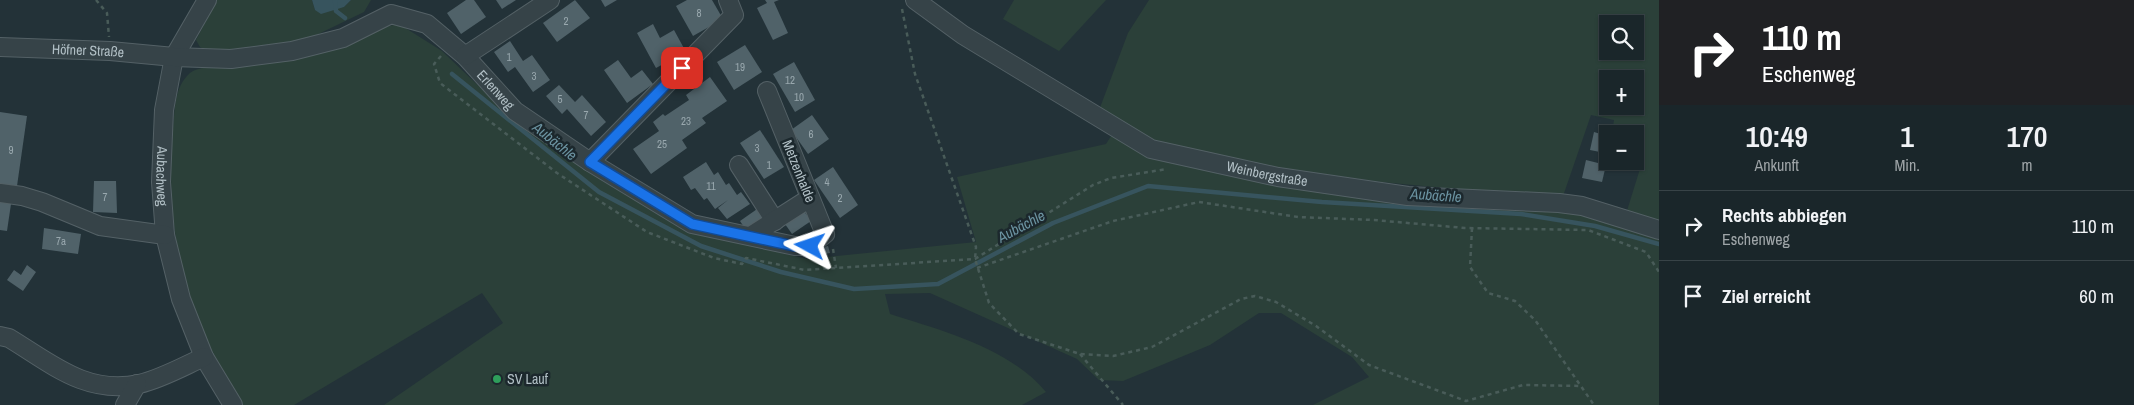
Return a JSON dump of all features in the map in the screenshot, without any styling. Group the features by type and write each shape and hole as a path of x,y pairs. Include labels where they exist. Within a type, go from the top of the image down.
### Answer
{"street":[{"name":"Aubachweg","path":"207,0 174,58 164,110 161,182 166,235 181,299 204,357 233,405"},
{"path":"465,56 550,0"},
{"path":"590,162 734,15 728,0"},
{"name":"Weinbergstraße","path":"915,0 963,35 1151,149 1278,177 1408,196 1574,205 1659,230"},
{"name":"Erlenweg","path":"174,58 230,59 292,51 343,38 393,7 427,24 451,43 515,111 590,162 692,224 752,235 794,246 810,246"},
{"name":"Höfner Straße","path":"0,47 110,51 174,58"},
{"name":"Metzenhalde","path":"766,90 825,234 810,246"},
{"path":"739,165 775,221"},
{"path":"0,193 22,196 42,202 100,226 166,235"},
{"path":"752,235 810,198"},
{"path":"0,336 9,338 74,378 103,387 137,384 204,357"},
{"path":"124,405 137,384"}],"path":[{"path":"96,0 107,13 110,51"},
{"path":"900,0 916,74 976,247 974,259 989,303 1019,334 1080,354 1113,356 1152,347 1241,299 1255,296 1276,302 1316,326 1369,365 1466,401 1523,385 1582,386"},
{"path":"451,43 434,64 440,83 557,173 647,232 714,258 742,264 746,258 805,270 974,259 1093,185 1111,178 1176,167"},
{"path":"977,268 1113,221 1199,202 1298,217 1374,220 1472,228 1588,230 1646,252 1659,272"},
{"path":"1472,228 1470,267 1488,292 1515,301 1535,320 1594,405"},
{"path":"1080,354 1124,405"}],"green space":[{"path":"217,0 312,0 315,10 344,7 351,0 371,0 364,12 306,40 208,52 200,47 196,40"},
{"path":"1014,0 1106,0 1059,51 1003,19"},
{"path":"1149,0 1659,0 1659,227 1626,214 1640,170 1644,170 1644,125 1613,125 1614,120 1591,115 1562,199 1381,182 1233,161 1158,146 1098,113 1128,33"},
{"path":"399,24 442,51 511,117 690,231 807,259 976,242 957,177 1106,144 1113,133 1162,156 1560,208 1659,232 1659,405 1313,405 1369,377 1352,357 1281,313 1259,313 1210,345 1123,381 1099,380 1077,359 930,293 885,294 890,314 932,327 994,352 1031,377 1046,392 1022,405 384,405 503,323 482,293 294,405 242,405 222,374 206,341 193,308 183,273 176,238 171,166 175,107 178,92 185,79 195,70 253,63 362,32"}],"water":[{"path":"312,0 351,0 344,7 321,14 315,10"}],"building":[{"path":"466,0 474,0 486,17 461,34 447,13"},
{"path":"496,0 516,0 502,9"},
{"path":"575,0 590,18 557,42 543,23"},
{"path":"601,0 617,0 605,7"},
{"path":"687,0 712,0 723,19 693,36 676,6"},
{"path":"765,0 779,0 774,2 788,33 773,40 757,8 767,3"},
{"path":"653,24 660,38 674,30 686,52 656,68 637,33"},
{"path":"510,41 523,61 532,55 550,80 533,92 515,67 508,72 494,52"},
{"path":"745,45 762,72 734,90 717,62"},
{"path":"618,60 631,78 642,70 653,84 627,103 604,70"},
{"path":"794,62 815,100 795,112 773,74"},
{"path":"710,77 727,101 702,118 706,123 682,140 687,148 651,174 633,149 659,131 653,122 663,114 665,116 689,100 686,95"},
{"path":"559,85 575,102 582,95 606,122 591,136 567,109 562,114 546,96"},
{"path":"0,112 27,116 17,186 0,184"},
{"path":"812,115 829,139 808,154 791,130"},
{"path":"760,130 784,167 764,179 740,143"},
{"path":"1594,132 1599,134 1599,152 1590,150"},
{"path":"1586,160 1599,163 1599,170 1605,170 1602,182 1582,178"},
{"path":"706,162 714,175 718,172 726,185 729,183 737,195 741,192 750,204 727,219 718,208 728,200 715,209 707,198 704,200 695,188 691,190 683,177"},
{"path":"833,167 858,205 840,218 814,180"},
{"path":"94,181 116,181 117,213 93,212"},
{"path":"0,202 11,204 7,231 0,230"},
{"path":"760,207 766,216 746,230 740,221"},
{"path":"804,211 811,221 792,234 785,224"},
{"path":"44,228 81,234 78,254 42,249"},
{"path":"828,246 830,253 820,255 819,248"},
{"path":"27,265 36,272 23,291 7,280 14,270 21,275"}],"waterway":[{"name":"Aubächle","path":"335,0 336,11 345,18"},
{"name":"Aubächle","path":"452,74 599,192 701,246 781,272 854,289 938,284 1053,223 1148,186 1322,202 1521,214 1595,226 1659,244"}],"place":[{"name":"SV Lauf","path":"497,379"}],"route":[{"path":"682,68 590,162 692,224 752,235 794,246 810,246"}]}
